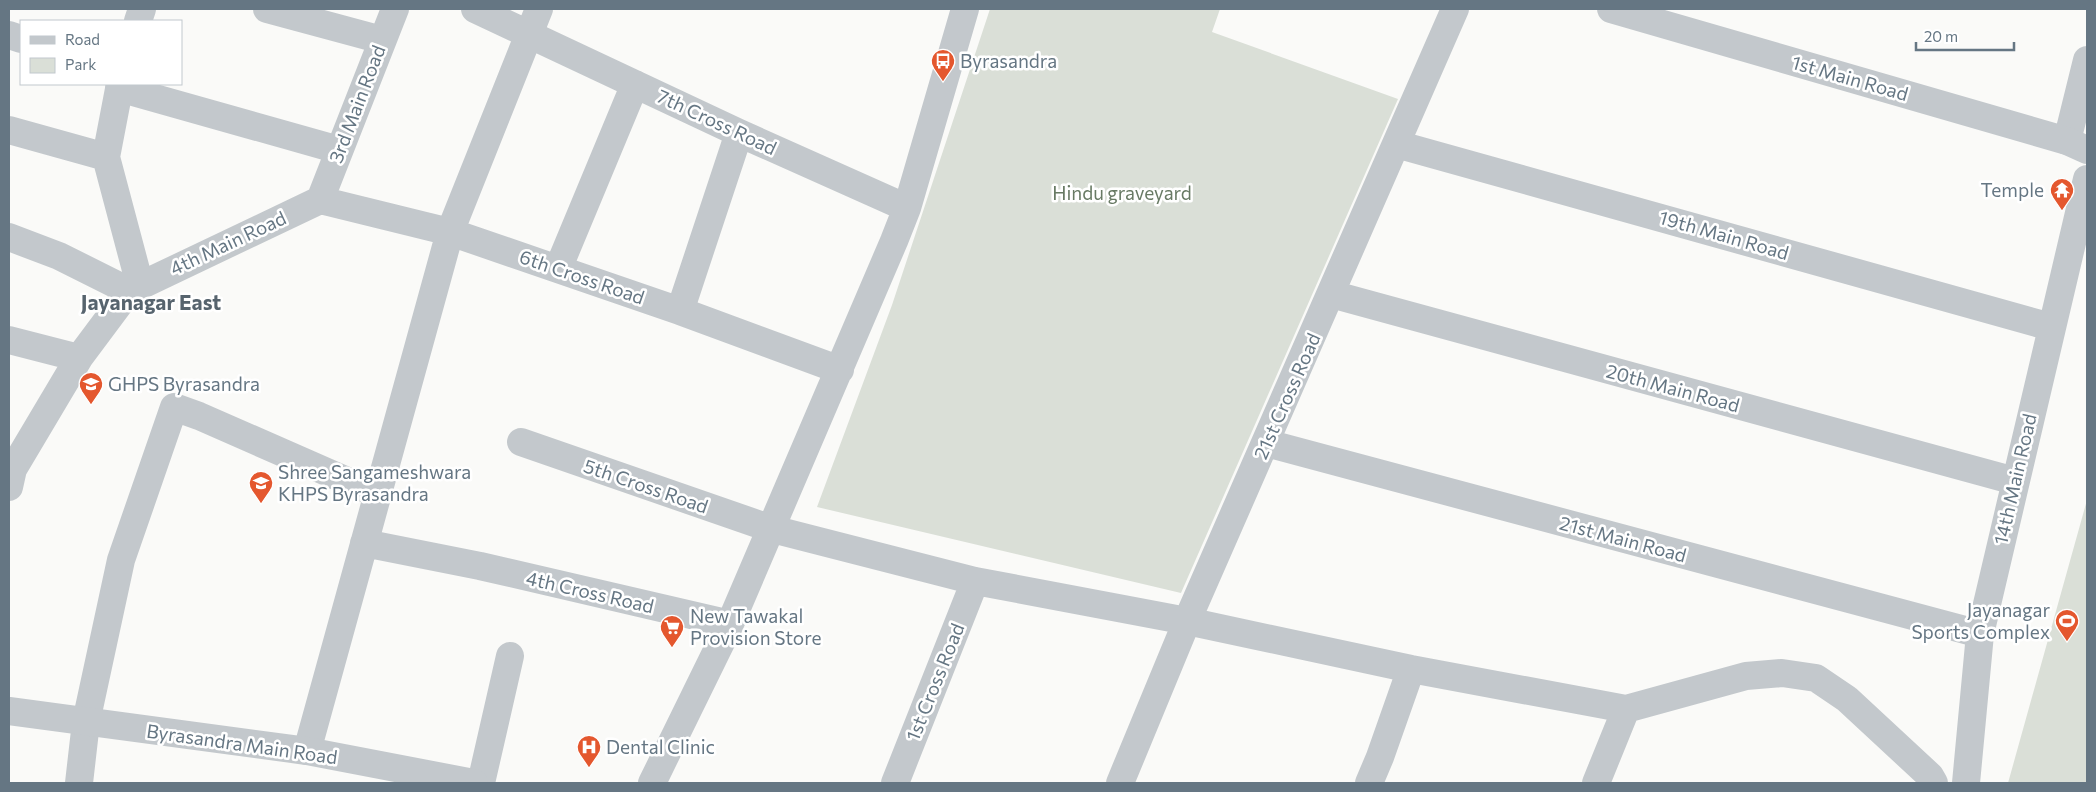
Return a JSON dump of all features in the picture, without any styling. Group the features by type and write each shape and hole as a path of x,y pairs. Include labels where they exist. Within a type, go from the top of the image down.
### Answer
{"street":[{"path":"267,9 382,40"},
{"name":"3rd Main Road","path":"320,200 395,9"},
{"name":"7th Cross Road","path":"475,9 534,21 635,84 907,208"},
{"path":"652,783 730,624 840,370 907,208 965,9"},
{"name":"21st Cross Road","path":"1120,783 1188,621 1455,9"},
{"name":"1st Main Road","path":"1611,9 2077,146"},
{"path":"307,751 450,232 534,21"},
{"path":"2077,146 2087,60"},
{"path":"558,269 635,84"},
{"path":"134,288 106,157 119,86 339,150"},
{"path":"9,130 106,157"},
{"path":"680,311 739,133"},
{"name":"19th Main Road","path":"1396,144 2051,327"},
{"name":"14th Main Road","path":"1966,783 1980,634 2087,179"},
{"name":"6th Cross Road","path":"320,200 450,232 680,311 840,370"},
{"name":"4th Main Road","path":"10,475 79,358 134,288 320,200"},
{"path":"9,236 134,288"},
{"name":"20th Main Road","path":"1331,294 2015,480"},
{"path":"9,340 79,358"},
{"path":"78,783 86,722 121,560 174,408 199,416 377,494"},
{"name":"5th Cross Road","path":"521,442 772,529 975,581 1188,621 1410,669 1626,709"},
{"name":"21st Main Road","path":"1266,443 1980,634"},
{"name":"4th Cross Road","path":"364,543 480,566 730,624"},
{"name":"1st Cross Road","path":"895,783 975,581"},
{"path":"481,783 510,656"},
{"path":"1369,783 1380,757 1410,669"},
{"path":"1596,783 1626,709 1746,676 1782,673 1816,678 1847,699 1930,776 1934,783"},
{"name":"Byrasandra Main Road","path":"9,711 307,751 474,783"}],"green space":[{"name":"Hindu graveyard","path":"990,9 1220,9 1212,32 1398,99 1181,593 817,507 892,305"},
{"name":"Jayanagar Sports Complex","path":"2087,500 2087,783 2008,783"}],"place":[{"name":"Byrasandra","path":"943,82"},
{"name":"Temple","path":"2062,211"},
{"name":"GHPS Byrasandra","path":"91,405"},
{"name":"Shree Sangameshwara KHPS Byrasandra","path":"261,504"},
{"name":"Jayanagar Sports Complex","path":"2067,642"},
{"name":"New Tawakal Provision Store","path":"672,648"},
{"name":"Dental Clinic","path":"589,768"}],"district":[{"name":"Jayanagar East","path":"151,303"}]}
